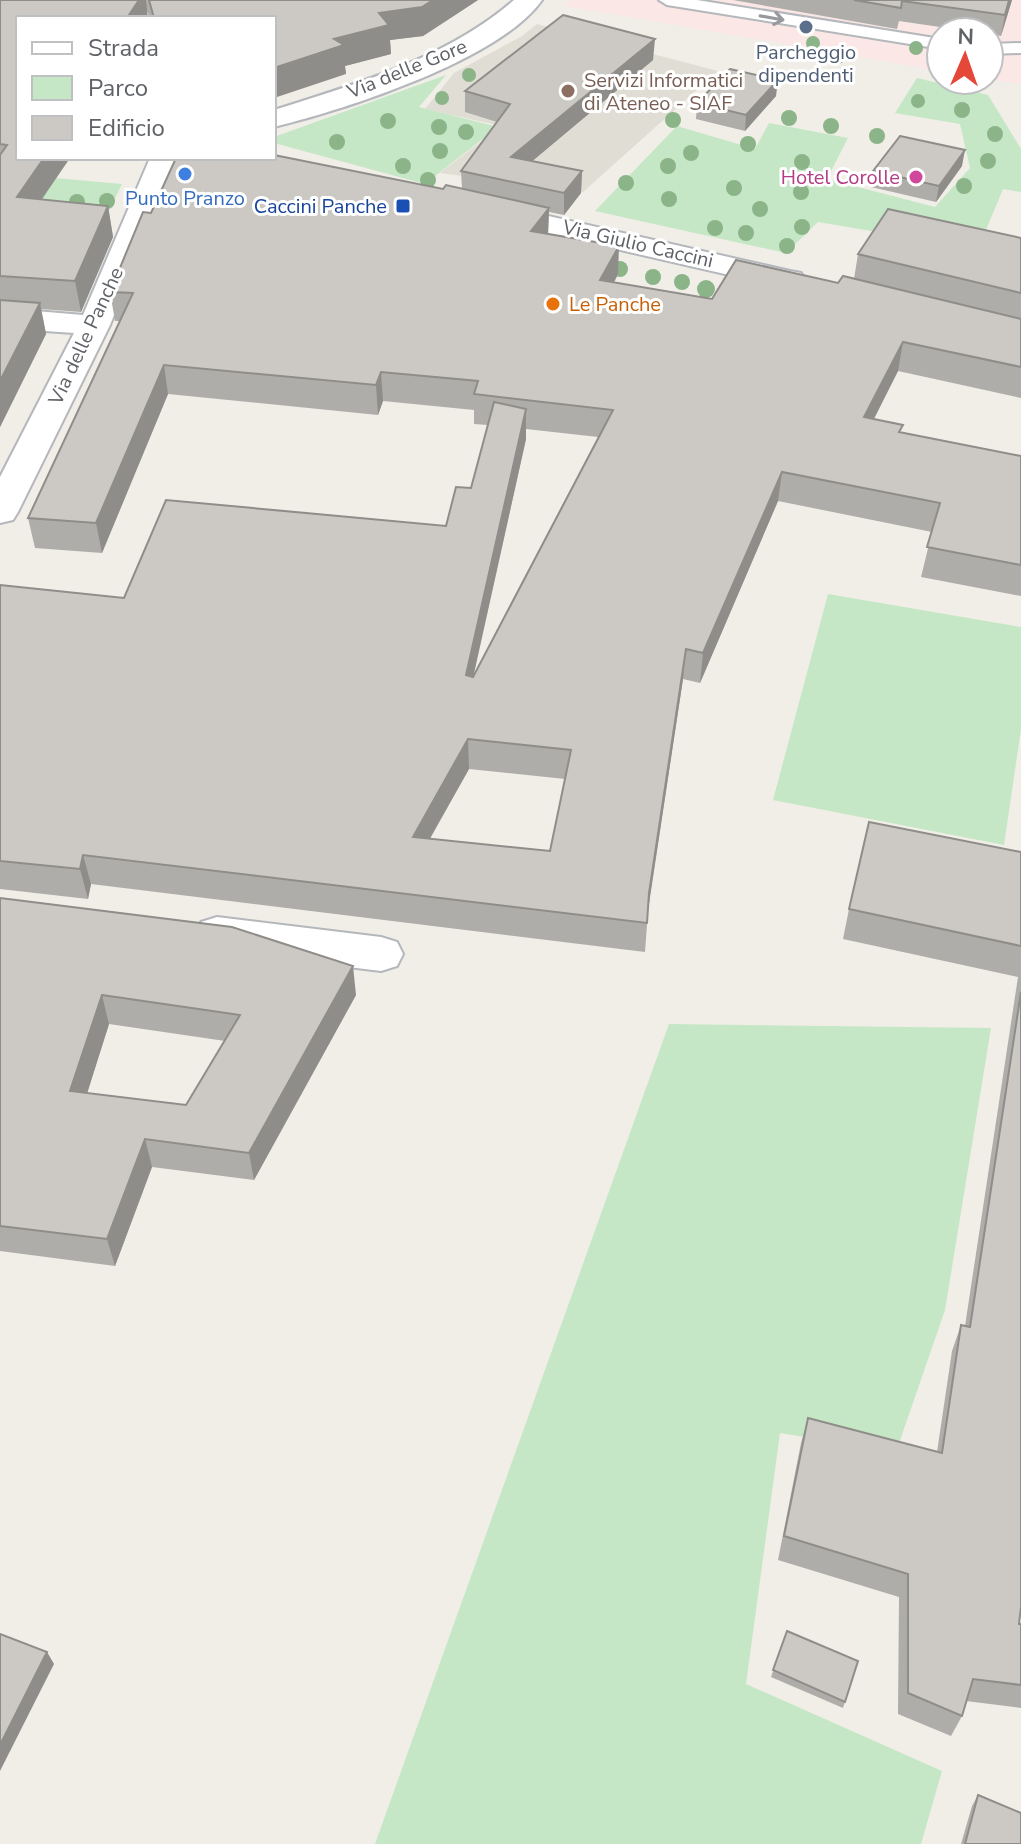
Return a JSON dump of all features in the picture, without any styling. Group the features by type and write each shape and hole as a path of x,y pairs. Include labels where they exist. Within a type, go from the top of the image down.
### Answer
{"street":[{"name":"Via delle Gore","path":"276,118 433,61 493,30 529,0"},
{"name":"Via delle Panche","path":"0,512 94,325 163,160"},
{"name":"Via Giulio Caccini","path":"470,207 816,287"},
{"path":"0,318 94,325"},
{"path":"183,930 381,954"}],"lane":[{"path":"667,0 925,41"}],"shaded area":[{"path":"570,0 1021,0 1021,84 1005,82 1005,16 925,16 925,68 565,6"},
{"name":"Servizi Informatici di Ateneo - SIAF","path":"537,24 718,71 583,192 440,173 501,126 425,109 454,73 522,36"}],"green space":[{"path":"446,75 419,107 498,127 425,184 276,144 276,136"},
{"path":"917,78 925,80 925,96 989,96 1021,149 1021,192 1003,189 978,249 818,222 786,253 595,211 677,126 755,149 769,123 848,138 827,179 935,207 970,168 960,124 895,113"},
{"path":"0,173 122,184 99,231 0,222"},
{"path":"828,594 1021,627 1021,729 1004,845 773,800"},
{"path":"669,1024 991,1028 945,1310 896,1452 780,1433 746,1684 942,1771 921,1844 375,1844"}],"building":[{"path":"0,0 139,0 128,16 16,16 16,160 43,160 17,197 108,206 75,281 0,276 0,155 7,145 0,144"},
{"path":"149,0 433,0 422,7 379,13 389,25 334,39 344,45 276,67 276,16 153,16"},
{"path":"854,0 1009,0 1005,15 902,1 901,8"},
{"path":"563,15 655,39 511,157 582,171 564,193 461,171 510,104 465,91"},
{"path":"730,69 778,80 746,115 697,103"},
{"path":"900,136 965,150 939,186 873,171"},
{"path":"276,155 443,189 446,185 549,208 531,231 619,246 600,280 712,299 736,260 838,283 843,276 1021,319 1021,367 903,342 864,417 903,425 899,432 1021,456 1021,565 927,547 940,503 782,472 703,653 686,649 647,923 83,855 80,869 0,861 0,585 124,598 166,500 446,526 456,487 471,488 494,402 526,409 466,675 473,677 613,410 474,394 478,381 381,372 376,385 164,365 96,523 28,518 133,293 110,292 143,212 151,213 175,160 276,160","holes":["468,739 571,750 550,851 413,837"]},
{"path":"888,209 1021,238 1021,293 858,254"},
{"path":"0,300 40,303 0,381"},
{"path":"869,822 1021,852 1021,946 849,909"},
{"path":"0,898 232,927 353,966 249,1153 145,1139 107,1239 0,1226","holes":["102,995 240,1015 186,1105 70,1091"]},
{"path":"1021,992 1021,1685 973,1679 962,1716 908,1693 908,1574 784,1536 808,1418 942,1453 961,1325 970,1327"},
{"path":"787,1631 858,1661 845,1702 773,1670"},
{"path":"0,1634 47,1652 0,1745"},
{"path":"978,1795 1021,1813 1021,1844 965,1844"}],"place":[{"name":"Parcheggio dipendenti","path":"806,27"},
{"name":"Servizi Informatici di Ateneo - SIAF","path":"568,91"},
{"name":"Punto Pranzo","path":"185,174"},
{"name":"Hotel Corolle","path":"916,177"},
{"name":"Caccini Panche","path":"403,206"},
{"name":"Le Panche","path":"553,304"}]}
